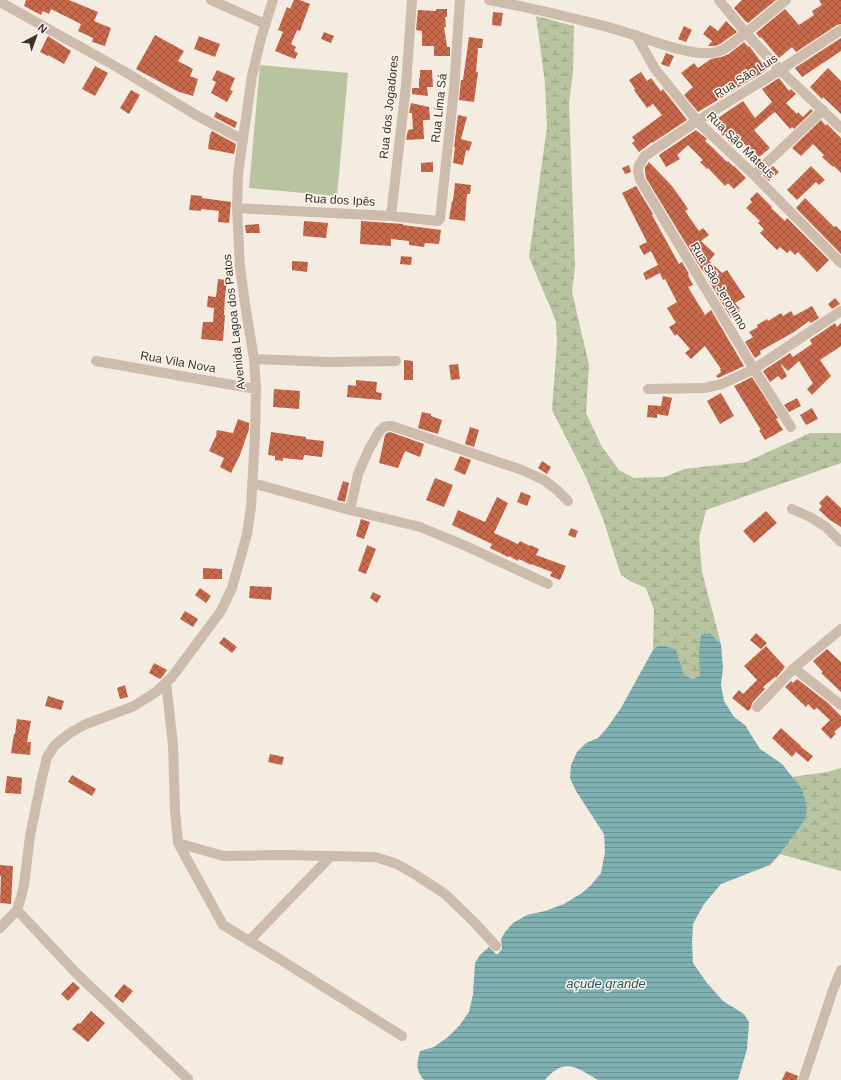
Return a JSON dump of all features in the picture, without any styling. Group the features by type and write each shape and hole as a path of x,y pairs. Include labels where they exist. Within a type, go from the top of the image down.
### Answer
{"street":[{"path":"211,0 265,24"},
{"name":"Avenida Lagoa dos Patos","path":"0,928 16,910 21,897 30,836 41,782 47,757 55,745 70,733 84,725 134,706 156,692 172,677 221,611 232,588 246,534 251,507 256,389 254,358 240,267 237,208 238,174 252,76 265,24 273,0"},
{"name":"Rua dos Jogadores","path":"391,216 406,86 412,0"},
{"name":"Rua Lima Sá","path":"440,219 454,89 460,0"},
{"path":"490,0 584,21 636,35 668,46 697,53 710,54 725,48 786,0"},
{"path":"719,0 746,33 780,70 841,128"},
{"path":"0,2 122,70 196,115 243,140"},
{"name":"Rua São Luis","path":"645,156 841,30"},
{"name":"Rua São Mateus","path":"636,35 655,69 698,121 841,263"},
{"path":"754,175 823,110"},
{"name":"Rua São Jeronimo","path":"645,156 639,165 638,171 640,180 791,428"},
{"name":"Rua dos Ipês","path":"237,208 391,216 436,221 440,219"},
{"path":"648,389 704,388 722,384 754,369 841,311"},
{"path":"254,358 322,362 396,361"},
{"name":"Rua Vila Nova","path":"96,361 256,389"},
{"path":"350,510 358,474 363,460 379,432 384,427 388,426 522,470 544,480 568,501"},
{"path":"252,483 350,510 420,527 466,546 548,584"},
{"path":"792,510 810,517 826,527 841,542"},
{"path":"757,707 794,668 841,629"},
{"path":"794,668 841,705"},
{"path":"166,682 173,745 175,810 178,843 223,925 402,1036"},
{"path":"178,843 223,856 282,855 375,857 397,864 445,894 496,946"},
{"path":"249,941 330,857"},
{"path":"16,910 77,974 188,1079"},
{"path":"803,1080 841,970"}],"green space":[{"path":"536,16 574,26 573,72 569,103 575,267 572,292 589,365 586,413 602,447 619,470 634,478 665,477 684,469 746,462 810,433 841,433 841,463 706,510 699,538 702,572 721,644 710,633 699,651 701,676 693,679 684,675 676,649 659,645 653,650 654,610 646,588 621,575 603,519 586,477 552,410 557,343 556,321 529,257 547,127 545,83"},
{"path":"260,65 348,73 337,196 249,188"},
{"path":"841,768 841,871 780,854 805,820 802,789 792,777 827,772"}],"water":[{"name":"açude grande","path":"710,633 721,644 723,667 721,685 724,701 734,717 745,725 760,749 782,764 802,789 807,808 805,820 770,865 721,884 704,904 693,924 693,963 707,983 723,1001 744,1014 749,1022 747,1049 738,1080 598,1080 577,1068 564,1066 558,1068 545,1080 424,1080 418,1070 420,1051 434,1047 448,1037 459,1026 469,1012 473,994 475,963 480,955 489,947 496,954 498,954 502,949 501,939 513,923 527,915 545,911 564,904 582,893 601,873 605,852 604,834 576,791 570,778 571,765 577,752 586,743 598,738 607,728 621,708 653,650 659,645 676,649 684,675 693,679 700,676 699,651 701,635"}],"building":[{"path":"26,0 69,0 98,12 94,21 111,28 105,46 92,42 93,38 78,31 81,24 51,9 49,14 43,11 41,15 24,6"},
{"path":"294,0 300,0 310,4 300,31 297,30 291,44 296,47 294,51 298,53 295,59 275,51 283,32 278,30 287,7 290,9"},
{"path":"742,0 776,0 748,23 734,8"},
{"path":"819,0 841,0 841,24 837,25 796,52 792,47 779,58 756,33 785,9 799,25 814,15 812,11 822,5"},
{"path":"436,9 447,9 447,17 445,17 446,27 444,27 447,47 450,47 450,56 434,56 434,46 422,46 422,31 416,30 418,10 436,11"},
{"path":"493,12 503,13 501,26 492,25"},
{"path":"726,21 737,32 720,44 708,46 712,41 703,34 710,25 718,31"},
{"path":"684,26 692,30 686,42 678,39"},
{"path":"324,32 334,36 331,43 321,39"},
{"path":"155,35 184,51 178,61 193,69 190,76 198,79 193,96 179,92 136,69"},
{"path":"48,36 71,51 64,64 40,52"},
{"path":"199,36 220,44 215,57 194,49"},
{"path":"469,37 483,39 482,48 478,48 476,72 478,72 474,102 459,100"},
{"path":"841,38 841,51 802,77 795,68"},
{"path":"744,42 748,47 750,47 767,70 698,112 684,95 693,87 681,73 694,63 698,68 711,59 729,54"},
{"path":"666,53 674,56 669,67 661,64"},
{"path":"95,66 108,73 95,96 82,89"},
{"path":"828,68 841,81 841,114 810,87"},
{"path":"217,70 235,78 230,90 233,91 227,102 211,93 216,82 212,80"},
{"path":"420,70 432,70 433,87 427,87 428,96 412,94 412,88 419,88"},
{"path":"641,72 647,81 651,78 660,92 663,89 687,120 639,152 632,143 635,141 632,137 662,115 653,104 647,108 634,90 635,89 629,80"},
{"path":"779,78 789,91 791,89 796,94 786,103 797,114 798,112 803,117 811,109 813,111 794,129 792,127 790,129 775,112 771,115 754,130 770,148 759,157 740,139 732,145 712,122 743,101 755,118 772,102 762,89"},
{"path":"131,90 140,95 129,114 120,108"},
{"path":"411,103 429,107 430,120 423,120 424,139 406,140 408,130 413,129 412,113 409,113"},
{"path":"216,112 237,122 235,128 214,117"},
{"path":"458,115 467,117 461,139 472,142 469,151 466,150 463,165 453,163"},
{"path":"821,120 841,138 841,173 822,157 824,155 813,144 801,156 792,148"},
{"path":"696,130 707,139 705,141 746,178 734,189 728,183 725,186 708,168 707,169 700,162 703,160 688,145 677,155 680,159 666,167 659,155"},
{"path":"212,131 236,144 234,154 208,149"},
{"path":"433,162 433,172 421,172 421,163"},
{"path":"649,162 672,186 688,209 685,211 699,231 703,228 709,235 701,241 715,254 709,261 722,273 727,270 745,297 735,303 741,310 731,318 709,281 711,279 702,270 646,178 645,167"},
{"path":"629,165 631,172 625,174 622,168"},
{"path":"773,166 779,172 769,181 763,175"},
{"path":"811,166 825,180 819,185 816,182 797,200 787,190"},
{"path":"455,183 471,185 470,194 467,194 465,221 449,219"},
{"path":"636,186 653,214 652,215 679,264 682,262 689,274 688,275 693,285 688,287 705,315 711,310 744,366 718,378 716,376 721,372 721,369 705,346 691,359 685,353 690,349 677,334 675,336 669,327 676,323 667,308 677,302 665,279 663,280 660,273 646,280 643,273 658,265 651,251 644,255 639,246 647,242 622,193"},
{"path":"757,192 772,207 771,208 785,221 787,218 829,260 817,272 798,252 795,255 790,250 787,253 780,247 777,250 760,233 764,229 758,223 760,221 746,208 752,202 750,199"},
{"path":"191,195 231,202 229,223 218,222 219,211 201,209 201,211 189,210"},
{"path":"805,198 834,227 836,226 841,231 841,254 796,208"},
{"path":"304,221 328,223 326,238 303,236"},
{"path":"361,221 403,224 441,230 439,244 425,243 424,247 409,245 409,241 391,239 391,246 360,244"},
{"path":"259,224 260,233 246,233 245,225"},
{"path":"401,256 412,257 411,265 400,264"},
{"path":"292,261 308,262 307,272 292,270"},
{"path":"218,279 227,280 223,341 201,339 203,322 213,322 214,308 207,307 208,296 216,297"},
{"path":"835,298 840,304 832,309 828,304"},
{"path":"812,306 819,318 811,323 809,321 794,332 760,351 761,354 755,358 745,342 753,337 749,332 758,327 757,325 767,319 768,321 781,313 783,316 791,311 794,316"},
{"path":"835,323 837,327 841,323 841,346 820,360 831,376 812,395 807,389 813,383 799,361 788,371 780,363 787,376 782,380 778,376 770,382 763,371 790,353 793,357 812,344 810,340"},
{"path":"404,360 413,361 413,380 404,380"},
{"path":"458,364 460,379 451,380 449,365"},
{"path":"752,377 778,418 776,419 783,430 765,440 759,430 761,430 734,386"},
{"path":"356,380 377,382 376,392 382,393 381,400 347,397 348,385 356,386"},
{"path":"274,389 300,391 299,409 273,407"},
{"path":"721,393 734,416 720,424 707,401"},
{"path":"663,396 672,398 668,416 657,414 657,418 647,417 648,405 661,406"},
{"path":"797,398 801,406 789,412 784,405"},
{"path":"812,408 818,419 806,425 800,415"},
{"path":"422,412 431,414 431,416 442,420 438,434 418,428"},
{"path":"238,419 249,423 249,429 240,455 231,473 220,467 224,458 209,451 216,436 217,430 233,433"},
{"path":"470,427 479,430 474,447 465,444"},
{"path":"271,432 324,441 322,457 304,455 303,460 283,458 283,461 275,460 275,456 268,455"},
{"path":"390,432 424,444 420,457 405,451 398,468 379,463 385,435"},
{"path":"460,456 471,460 465,475 454,470"},
{"path":"542,461 551,467 547,474 538,468"},
{"path":"435,478 453,485 444,507 426,500"},
{"path":"343,481 349,483 345,502 337,500"},
{"path":"521,492 531,496 527,506 517,502"},
{"path":"827,495 841,508 841,527 819,510 822,506 819,503"},
{"path":"497,497 508,503 494,533 518,544 520,541 539,549 536,555 566,566 560,580 550,576 552,572 519,559 518,561 509,556 508,557 490,548 492,544 452,525 458,510 485,522"},
{"path":"766,511 777,523 754,543 743,531"},
{"path":"361,519 370,522 364,539 356,536"},
{"path":"571,528 578,531 575,538 568,535"},
{"path":"367,545 376,549 366,574 358,571"},
{"path":"203,568 222,569 222,579 203,579"},
{"path":"250,586 272,587 271,600 249,598"},
{"path":"200,588 211,596 206,603 195,595"},
{"path":"373,592 381,596 377,603 370,598"},
{"path":"185,611 198,619 193,627 180,619"},
{"path":"756,633 767,643 761,649 750,640"},
{"path":"224,637 237,647 232,653 219,643"},
{"path":"766,646 785,667 776,678 775,677 763,687 765,689 752,703 751,708 748,711 732,698 739,690 743,694 757,680 744,666"},
{"path":"827,649 841,662 841,692 821,673 823,672 813,661"},
{"path":"154,663 167,670 160,679 149,673"},
{"path":"797,679 828,703 841,716 841,726 834,732 836,733 831,739 821,729 830,720 817,708 814,710 808,704 806,707 785,687 791,681 793,683"},
{"path":"125,685 128,697 120,699 117,688"},
{"path":"48,696 64,701 61,710 45,706"},
{"path":"17,719 31,721 27,742 31,742 30,755 11,753"},
{"path":"781,728 813,756 808,762 796,752 792,757 772,738"},
{"path":"270,754 284,757 282,765 268,762"},
{"path":"72,775 96,789 92,796 68,782"},
{"path":"7,776 22,778 21,794 5,793"},
{"path":"0,865 13,866 11,904 0,903"},
{"path":"73,982 80,988 68,1001 61,994"},
{"path":"124,984 133,991 123,1003 114,996"},
{"path":"91,1011 105,1023 88,1042 72,1029 78,1023 80,1024"},
{"path":"786,1071 798,1076 797,1080 782,1080"}]}
